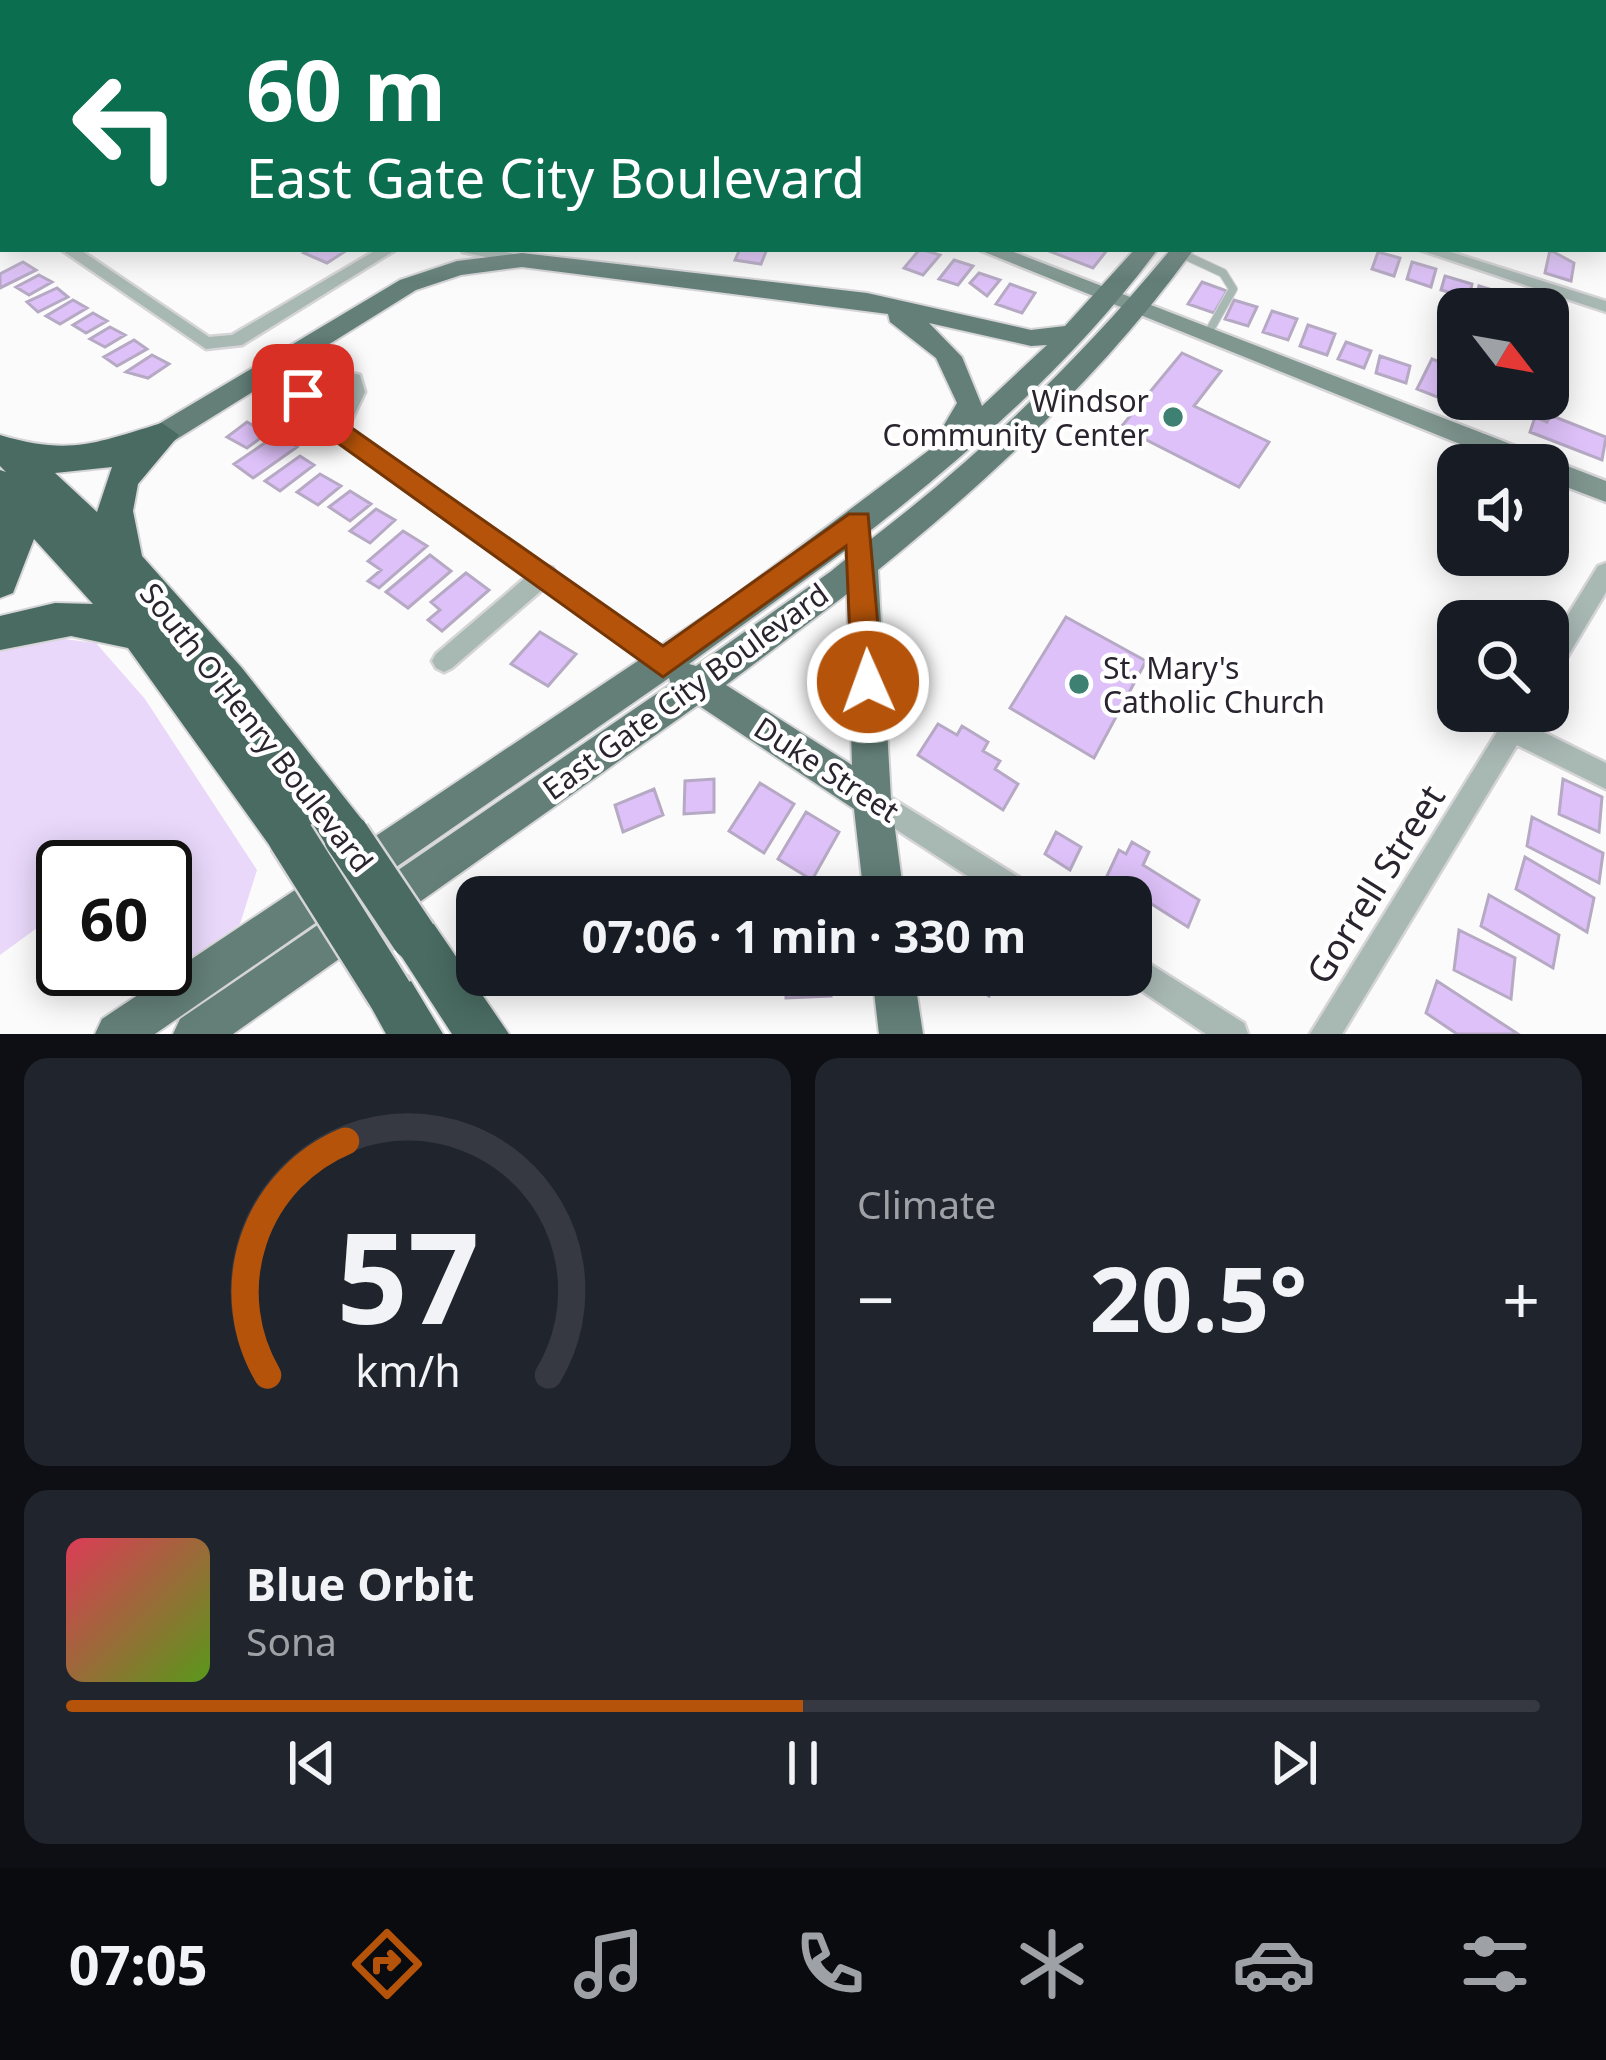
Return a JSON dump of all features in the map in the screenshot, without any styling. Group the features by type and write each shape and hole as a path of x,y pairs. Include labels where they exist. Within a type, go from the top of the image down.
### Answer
{"highway":[{"path":"3,461 79,465 122,455 162,435"},
{"path":"124,559 111,517 117,482 162,435"},
{"name":"South O'Henry Boulevard","path":"3,461 124,559 207,652 347,837 483,1034"},
{"name":"South O'Henry Boulevard","path":"3,461 151,639 291,837 404,1014"},
{"path":"0,507 16,541 0,582"},
{"path":"0,633 72,616 100,618 151,639"}],"main road":[{"name":"East Gate City Boulevard","path":"117,1034 663,663 859,522 939,460 1071,334 1124,302 1146,252"},
{"name":"East Gate City Boulevard","path":"195,1034 698,686 973,476 1124,302 1180,252"},
{"path":"162,435 408,285 458,268 522,260 867,301 1031,338 1071,334"},
{"path":"867,301 914,323 944,347 962,372 970,403 939,460"},
{"path":"859,522 872,799 881,876"},
{"name":"Duke Street","path":"663,663 872,799"},
{"path":"896,996 901,1034"}],"street":[{"path":"72,252 206,344 219,346 236,341 384,252"},
{"path":"483,252 522,260"},
{"path":"1435,252 1606,307"},
{"path":"1022,255 1124,302 1485,444"},
{"name":"Duke Street","path":"338,429 663,663"},
{"path":"1569,477 1606,491"},
{"path":"1569,633 1606,572"},
{"path":"444,661 544,574"},
{"name":"Gorrell Street","path":"1325,1034 1511,732"},
{"path":"1537,732 1606,776"},
{"name":"Duke Street","path":"872,799 992,876"},
{"path":"1152,981 1233,1034"}],"lane":[{"path":"1183,252 1223,273 1233,289 1207,335"}],"shaded area":[{"path":"48,637 96,643 145,699 257,870 240,924 192,957 192,840 36,840 36,929 0,955 0,652"}],"building":[{"path":"306,252 344,252 327,263"},
{"path":"739,252 766,252 761,264 735,260"},
{"path":"917,252 940,255 923,275 904,268"},
{"path":"1052,252 1106,252 1093,268"},
{"path":"1378,252 1400,258 1394,276 1372,269"},
{"path":"1550,252 1574,263 1571,281 1545,273"},
{"path":"954,260 973,266 958,285 939,279"},
{"path":"23,262 36,270 0,288 0,274"},
{"path":"1412,262 1436,269 1431,287 1407,279"},
{"path":"979,273 1000,280 987,296 970,283"},
{"path":"39,275 52,282 29,295 16,287"},
{"path":"1445,276 1472,284 1471,288 1442,288"},
{"path":"1202,282 1227,291 1214,313 1188,304"},
{"path":"1010,284 1035,293 1022,313 996,304"},
{"path":"57,288 68,297 38,312 27,302"},
{"path":"73,300 87,308 60,324 46,316"},
{"path":"1234,300 1257,307 1248,326 1225,319"},
{"path":"1272,311 1297,319 1288,340 1263,332"},
{"path":"93,313 107,321 86,333 73,325"},
{"path":"1308,325 1335,334 1327,355 1300,346"},
{"path":"110,327 125,335 105,347 90,339"},
{"path":"134,340 147,349 117,366 104,357"},
{"path":"1346,342 1371,351 1364,368 1338,359"},
{"name":"Windsor Community Center","path":"1182,353 1221,371 1194,406 1269,442 1239,487 1121,427"},
{"path":"152,355 169,364 148,378 126,372"},
{"path":"1380,356 1410,366 1406,383 1376,373"},
{"path":"1432,359 1437,361 1437,397 1417,389"},
{"path":"1534,420 1563,420 1606,437 1602,460 1530,432"},
{"path":"247,422 267,433 247,448 227,437"},
{"path":"278,434 297,447 253,478 234,464"},
{"path":"300,456 314,465 280,491 265,481"},
{"path":"320,474 341,486 318,505 297,492"},
{"path":"350,491 371,504 350,521 329,507"},
{"path":"376,509 395,520 370,543 350,531"},
{"path":"403,531 427,546 379,588 368,581 381,570 368,561"},
{"path":"430,555 451,571 408,608 386,592"},
{"path":"466,573 489,590 442,631 428,620 440,610 431,602"},
{"name":"St. Mary's Catholic Church","path":"1066,617 1146,661 1094,758 1010,708"},
{"path":"540,632 576,654 548,686 511,664"},
{"path":"938,724 957,735 962,726 988,742 983,751 1000,761 995,769 1018,784 1003,810 918,755"},
{"path":"714,779 714,812 684,814 685,781"},
{"path":"1563,779 1602,797 1599,832 1559,814"},
{"path":"760,783 794,804 764,853 729,831"},
{"path":"654,789 663,815 623,832 615,805"},
{"path":"806,812 839,832 814,876 806,876 778,859"},
{"path":"1532,817 1603,853 1599,883 1527,846"},
{"path":"1056,832 1081,847 1070,870 1045,854"},
{"path":"1132,842 1149,852 1143,865 1199,900 1188,927 1152,904 1152,876 1107,876 1119,850 1126,854"},
{"path":"1525,857 1594,898 1587,932 1516,889"},
{"path":"1489,895 1559,935 1553,968 1481,926"},
{"path":"1459,930 1515,958 1511,999 1454,970"},
{"path":"1437,981 1518,1034 1457,1034 1426,1013"}],"place":[{"name":"Windsor Community Center","path":"1173,417"},
{"name":"St. Mary's Catholic Church","path":"1079,684"}],"route":[{"path":"303,395 304,406 663,663 859,522 868,682"}]}
